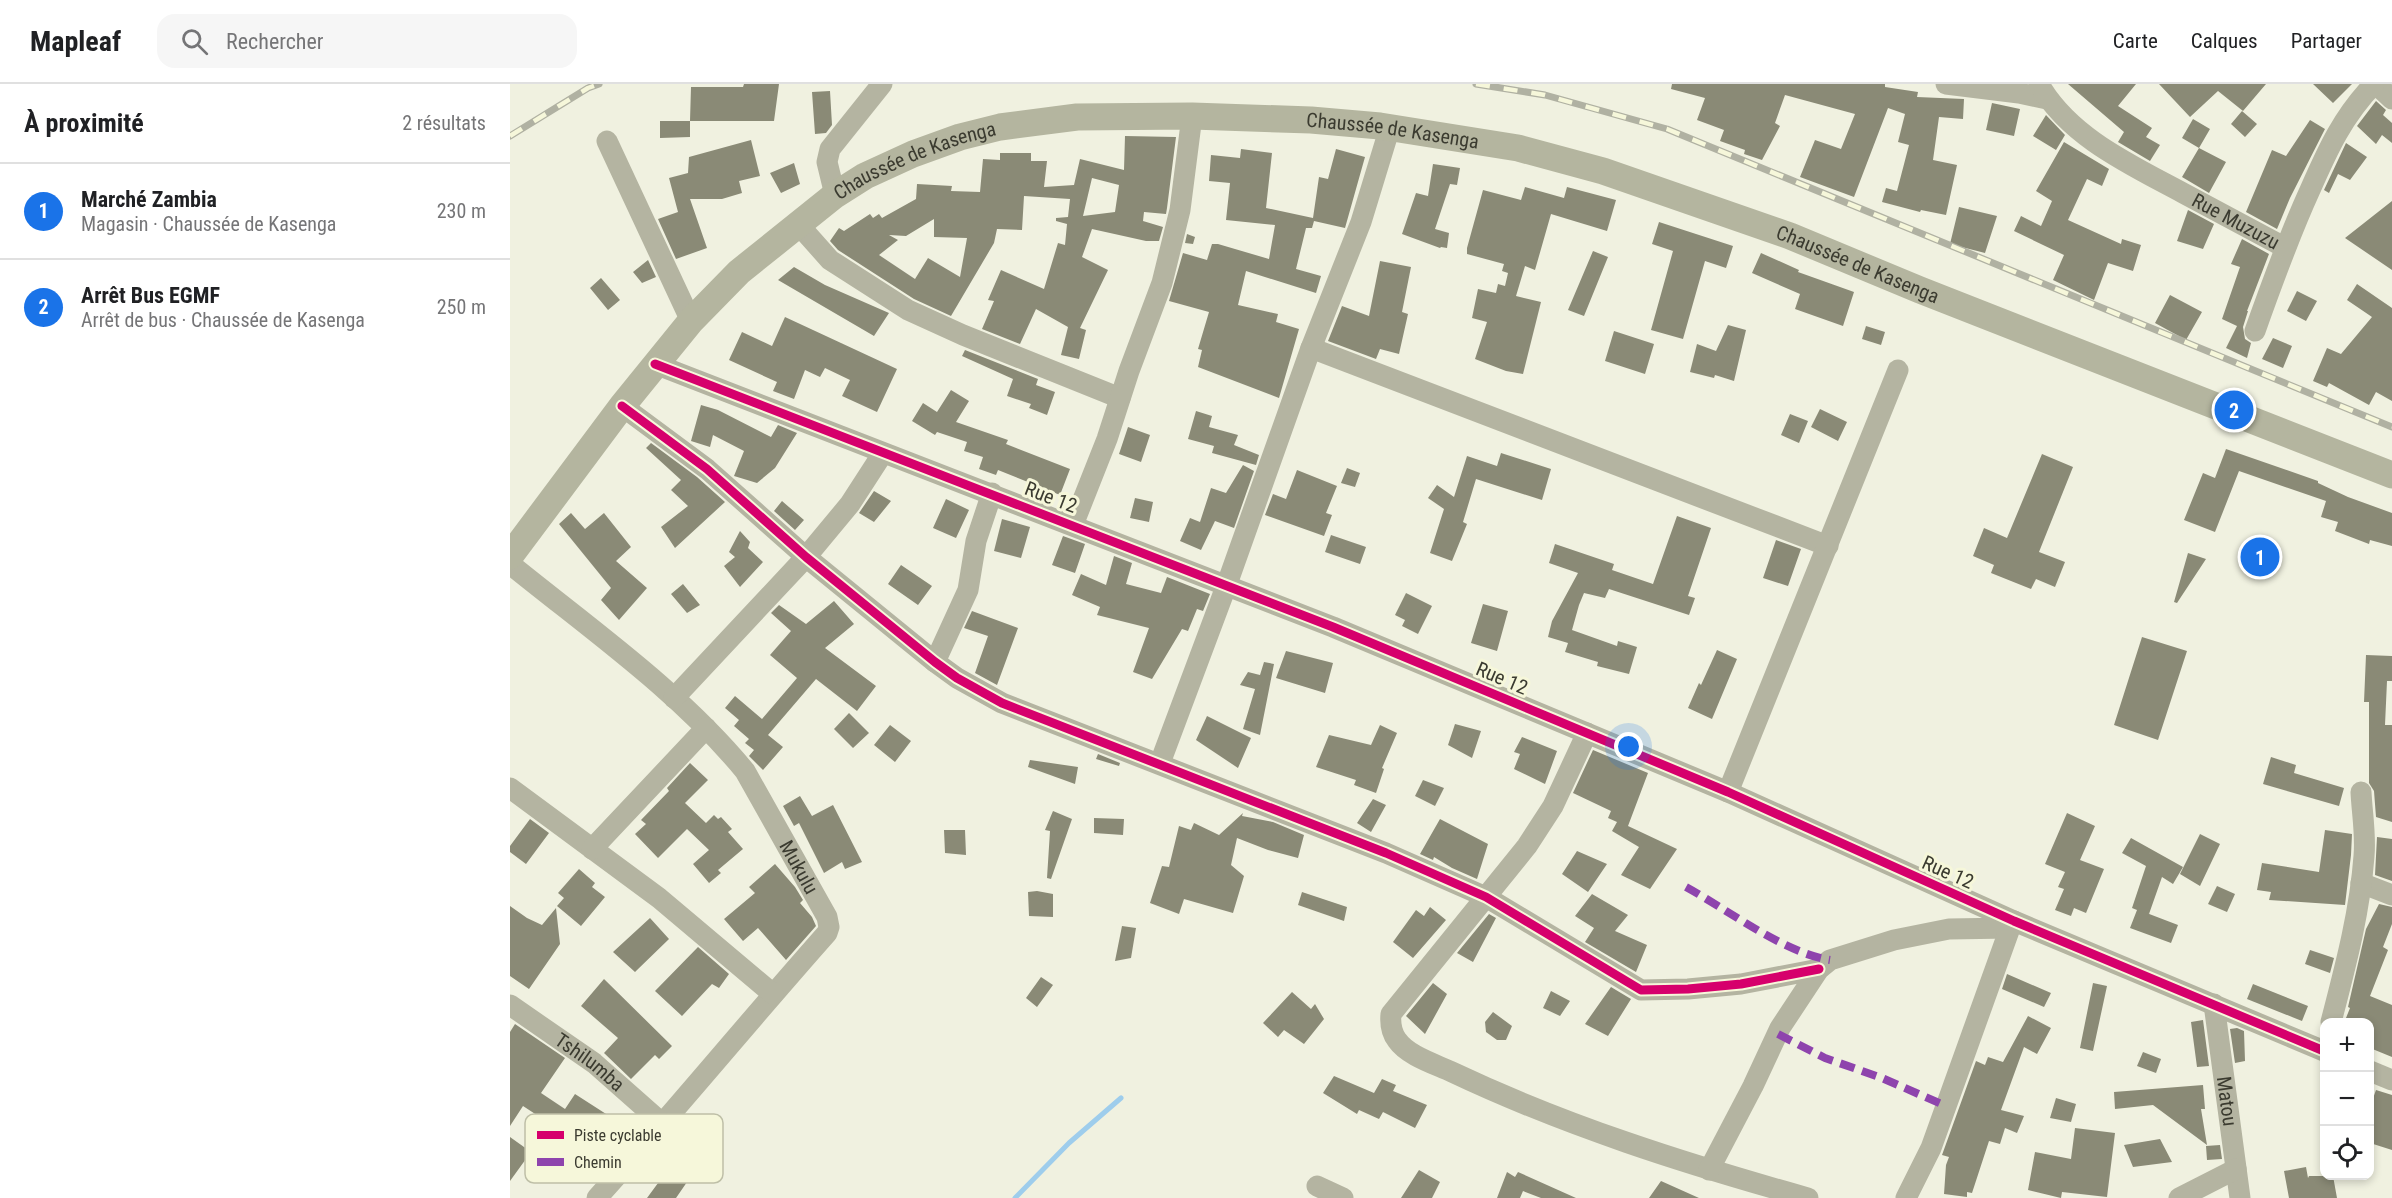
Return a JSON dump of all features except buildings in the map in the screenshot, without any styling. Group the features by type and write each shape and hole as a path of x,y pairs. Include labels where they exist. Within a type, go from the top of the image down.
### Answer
{"main road":[{"name":"Chaussée de Kasenga","path":"510,556 622,406 691,321 739,272 835,195 865,176 912,154 960,137 1000,127 1077,117 1192,116 1311,120 1390,127 1518,148 1560,159 1603,171 1769,228 2392,475"}],"street":[{"path":"835,195 826,162 831,149 882,84"},
{"path":"1946,84 2019,93 2043,91"},
{"path":"2375,84 2392,99"},
{"name":"Rue Muzuzu","path":"2043,91 2077,127 2107,151 2284,247 2339,128 2355,104 2375,84"},
{"path":"1073,525 1097,467 1162,283 1185,178 1192,116"},
{"path":"1160,763 1311,348 1361,222 1390,127"},
{"path":"607,141 691,321"},
{"path":"798,224 844,271 908,310 963,335 1120,398"},
{"path":"2255,331 2284,247"},
{"path":"1311,348 1828,546"},
{"name":"Rue 12","path":"655,364 1227,584 1728,792 2012,924 2214,1004 2320,1049"},
{"path":"1728,792 1898,370"},
{"path":"622,406 707,469 806,557 935,662 957,678 1002,703 1386,853 1486,897 1641,990 1688,989 1741,984 1819,969"},
{"path":"674,698 806,557 850,504 883,453"},
{"path":"935,662 968,590 976,541 992,494"},
{"name":"Mukulu","path":"510,564 674,698 706,728 745,771 829,922 827,933 671,1114"},
{"path":"592,849 706,728"},
{"path":"1587,733 1553,806 1527,846 1391,1014 1390,1026 1397,1041 1414,1053 1476,1083 1583,1128 1709,1170 1808,1198"},
{"path":"510,788 659,898 773,994"},
{"path":"2332,1018 2354,925 2361,883 2364,854 2361,792"},
{"path":"2361,883 2392,895"},
{"path":"1709,1170 1780,1028 1819,969 1830,960 1894,940 1949,929 2012,924 1931,1148 1906,1198"},
{"name":"Matou","path":"2214,1004 2240,1198"},
{"name":"Tshilumba","path":"510,1005 594,1063 652,1114"},
{"path":"2372,1072 2392,1080"},
{"path":"2178,1198 2236,1169"},
{"name":"Mukulu","path":"597,1198 610,1183"},
{"path":"1317,1186 1343,1198"}],"waterway":[{"path":"1015,1198 1069,1143 1121,1098"}],"railway":[{"path":"510,136 588,88 599,84"},
{"path":"1476,84 1545,95 1667,129 2392,427"}],"marked path":[{"path":"1686,887 1775,940 1812,956 1830,960"},
{"path":"1778,1034 1825,1058 1882,1078 1946,1106"}],"cycle path":[{"path":"655,364 1333,627 1728,792 2014,921 2320,1049"},
{"path":"622,406 707,469 806,557 935,662 957,678 1002,703 1386,853 1486,897 1641,990 1688,989 1741,984 1819,969"}],"place":[{"name":"Arrêt Bus EGMF","path":"2234,410"},
{"name":"Marché Zambia","path":"2260,557"}]}
